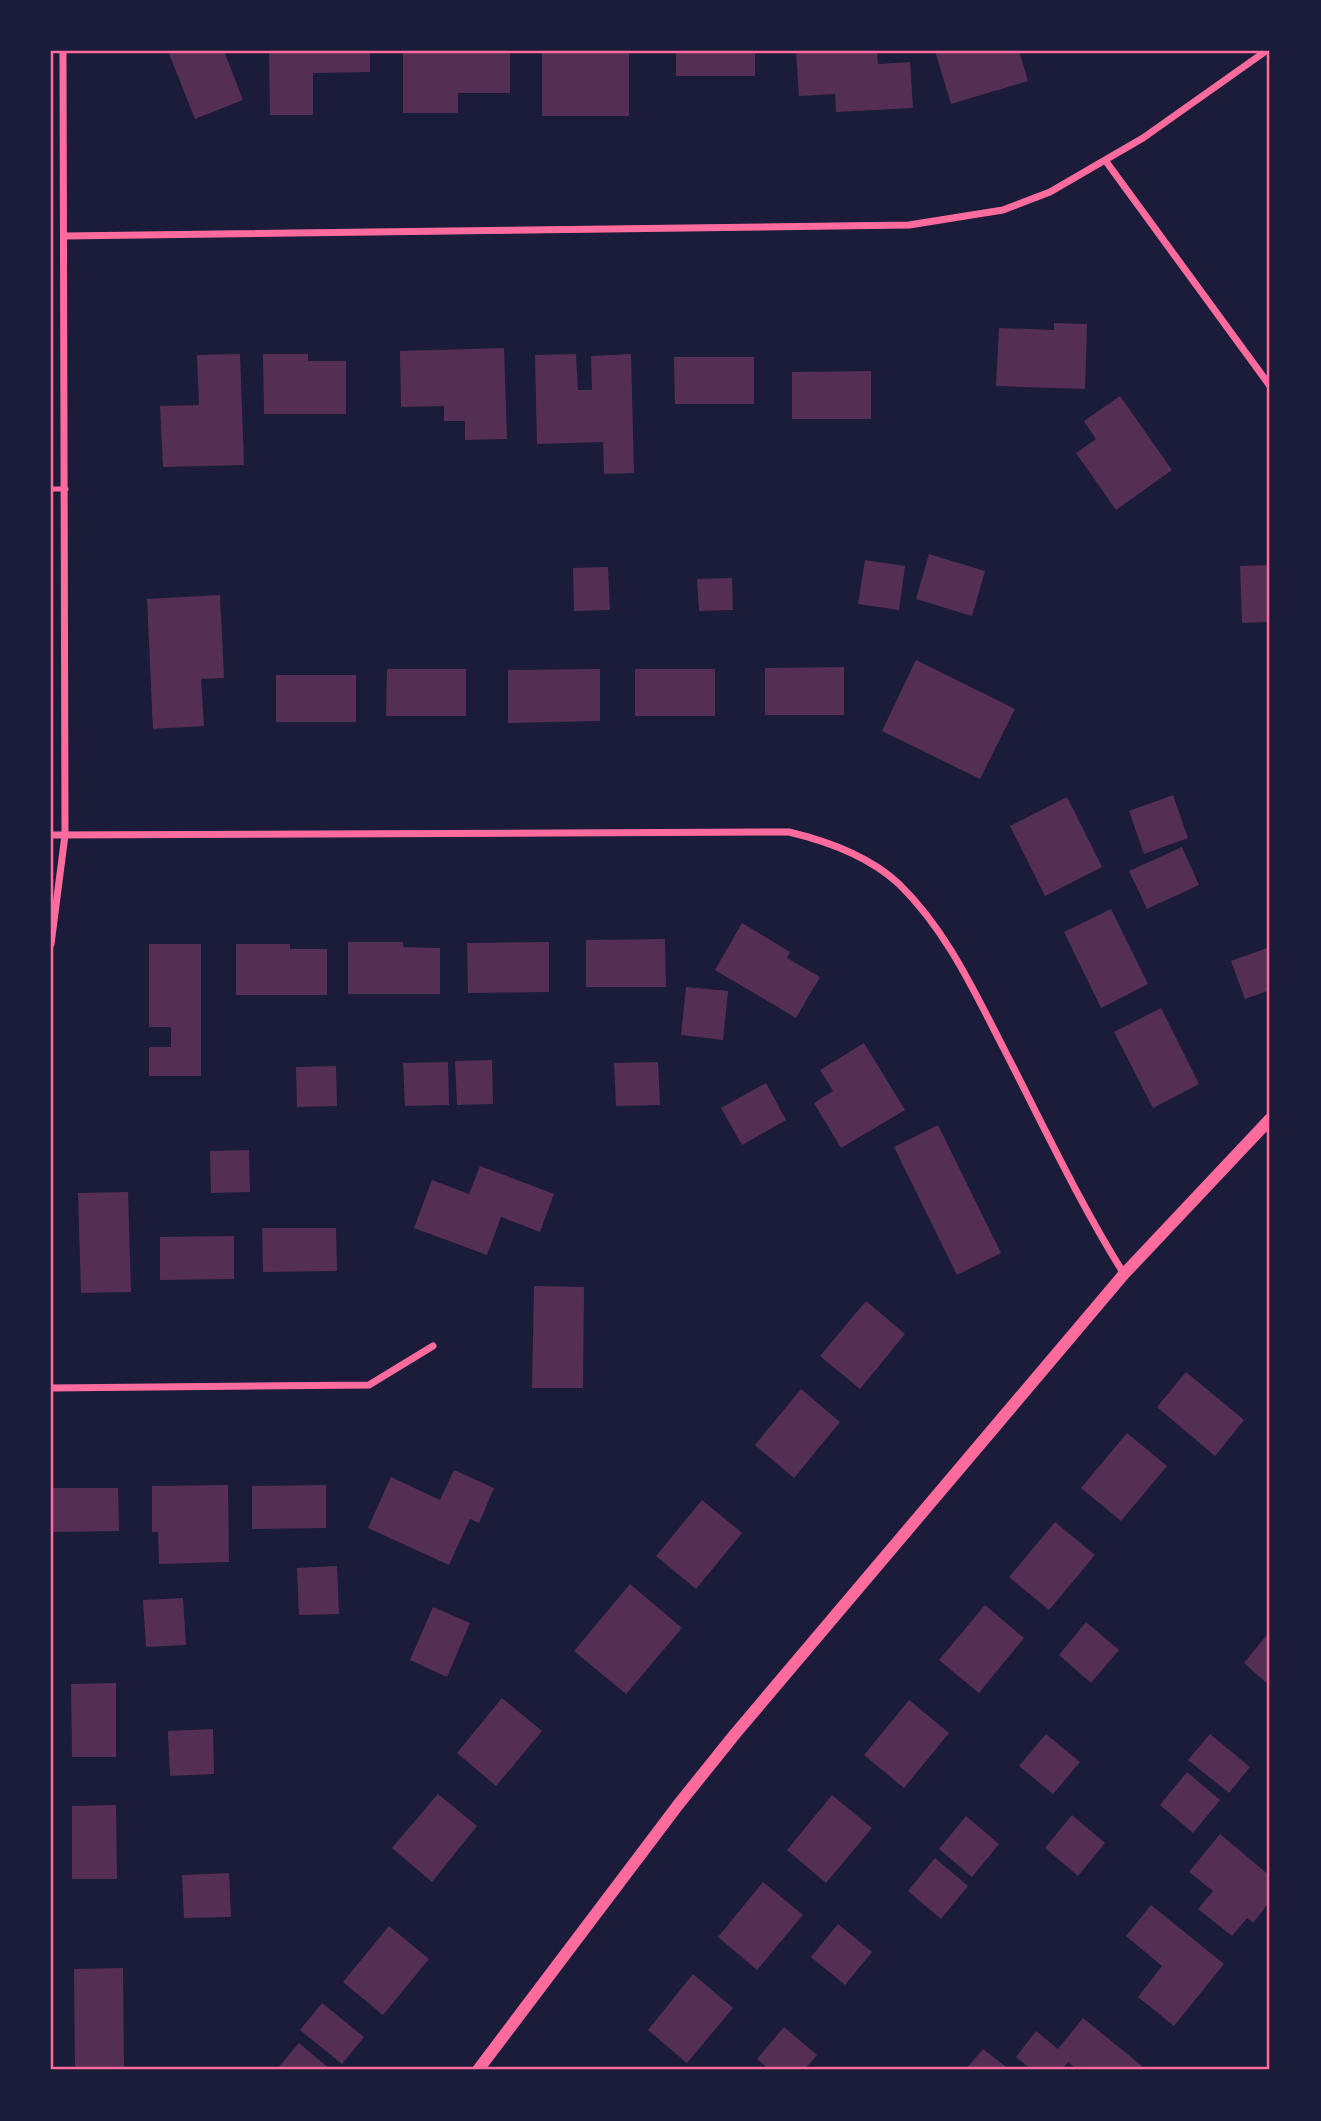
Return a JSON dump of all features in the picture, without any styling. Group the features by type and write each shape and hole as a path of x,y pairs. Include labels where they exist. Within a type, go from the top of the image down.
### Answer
{"street":[{"path":"51,944 65,835 63,51"},
{"path":"65,236 909,225 1003,210 1050,192 1143,138 1266,51"},
{"path":"1105,160 1270,386"},
{"path":"51,835 789,832 823,840 865,861 897,883 937,927 965,972 1093,1224 1124,1274"},
{"path":"478,2070 678,1805 735,1734 1124,1274 1270,1119"},
{"path":"51,1388 369,1385 433,1346"}],"lane":[{"path":"51,489 66,489"}],"building":[{"path":"168,51 224,51 243,100 195,119"},
{"path":"269,51 370,51 370,72 313,73 313,115 270,115"},
{"path":"403,51 510,51 510,93 458,93 458,113 403,113"},
{"path":"542,51 629,51 629,116 542,116"},
{"path":"676,51 755,51 755,76 676,76"},
{"path":"796,51 877,51 878,64 910,62 913,108 836,112 835,94 799,96"},
{"path":"935,51 1019,51 1028,81 951,104"},
{"path":"1054,323 1087,324 1085,389 996,386 999,328 1054,330"},
{"path":"504,348 507,439 465,440 465,421 444,421 444,406 401,407 400,351"},
{"path":"240,354 244,465 163,467 160,406 199,405 197,355"},
{"path":"263,354 308,354 308,361 346,361 346,414 264,414"},
{"path":"576,354 578,390 592,390 591,356 631,354 634,473 604,474 603,442 537,444 535,355"},
{"path":"674,357 754,357 754,404 675,404"},
{"path":"871,371 871,419 792,419 792,372"},
{"path":"1120,396 1172,470 1116,510 1076,453 1096,439 1084,421"},
{"path":"929,554 985,571 972,616 916,599"},
{"path":"865,560 905,566 899,610 858,604"},
{"path":"1270,565 1270,622 1242,623 1240,566"},
{"path":"608,567 610,610 574,611 573,568"},
{"path":"732,578 733,610 699,611 697,579"},
{"path":"220,595 224,678 201,679 204,726 153,729 147,599"},
{"path":"916,660 1015,709 980,779 882,731"},
{"path":"844,667 844,715 765,715 765,668"},
{"path":"387,669 466,669 466,716 386,716"},
{"path":"600,669 600,721 508,723 508,670"},
{"path":"635,669 715,669 715,716 635,716"},
{"path":"276,675 356,675 356,722 276,722"},
{"path":"1173,795 1188,838 1144,854 1129,811"},
{"path":"1067,797 1102,867 1045,896 1010,826"},
{"path":"1182,847 1199,885 1147,909 1129,871"},
{"path":"1111,909 1148,984 1101,1008 1064,932"},
{"path":"742,923 790,952 787,958 820,977 796,1018 715,970"},
{"path":"665,939 666,987 586,987 586,940"},
{"path":"348,942 403,942 403,947 440,948 440,994 348,994"},
{"path":"549,942 549,992 468,993 467,943"},
{"path":"149,944 201,944 201,1076 149,1076 149,1047 171,1047 171,1027 149,1027"},
{"path":"236,944 290,944 290,949 327,949 327,995 236,995"},
{"path":"1270,947 1270,990 1245,999 1231,961"},
{"path":"686,987 728,991 723,1040 681,1035"},
{"path":"1161,1008 1199,1084 1153,1108 1114,1032"},
{"path":"864,1043 905,1110 841,1148 814,1103 833,1091 820,1070"},
{"path":"492,1060 493,1104 457,1105 455,1061"},
{"path":"448,1062 449,1105 405,1106 403,1063"},
{"path":"658,1062 660,1105 616,1106 614,1063"},
{"path":"336,1066 337,1106 297,1107 296,1067"},
{"path":"766,1083 786,1120 742,1145 721,1108"},
{"path":"938,1125 1001,1253 957,1275 894,1147"},
{"path":"249,1150 250,1192 211,1193 210,1151"},
{"path":"480,1166 554,1194 540,1232 501,1217 487,1255 414,1228 432,1180 469,1194"},
{"path":"128,1192 131,1292 81,1293 78,1193"},
{"path":"262,1228 336,1228 337,1271 263,1272"},
{"path":"234,1236 234,1279 160,1280 160,1237"},
{"path":"534,1286 584,1287 583,1388 532,1388"},
{"path":"866,1301 905,1334 860,1389 820,1356"},
{"path":"1186,1372 1244,1420 1215,1456 1157,1407"},
{"path":"801,1389 840,1422 794,1478 755,1445"},
{"path":"1127,1433 1167,1466 1121,1521 1081,1488"},
{"path":"454,1470 494,1488 479,1523 470,1519 449,1565 368,1528 391,1477 440,1500"},
{"path":"228,1485 229,1562 159,1564 158,1532 152,1532 152,1486"},
{"path":"326,1485 326,1528 252,1529 252,1486"},
{"path":"51,1488 118,1488 119,1531 51,1532"},
{"path":"702,1500 742,1533 696,1589 656,1556"},
{"path":"1055,1522 1095,1555 1049,1610 1009,1577"},
{"path":"337,1566 339,1614 299,1615 297,1568"},
{"path":"630,1584 682,1628 626,1694 574,1651"},
{"path":"183,1598 186,1645 146,1647 143,1600"},
{"path":"985,1605 1024,1638 979,1693 939,1660"},
{"path":"433,1607 470,1623 447,1677 410,1660"},
{"path":"1086,1622 1119,1650 1091,1683 1059,1655"},
{"path":"1270,1631 1270,1686 1244,1663"},
{"path":"116,1683 116,1757 72,1757 71,1684"},
{"path":"502,1698 542,1731 496,1786 457,1753"},
{"path":"909,1700 949,1733 904,1788 864,1755"},
{"path":"213,1729 214,1774 170,1776 168,1731"},
{"path":"1046,1734 1080,1762 1053,1794 1019,1766"},
{"path":"1210,1734 1250,1767 1229,1793 1188,1760"},
{"path":"1187,1772 1220,1800 1193,1833 1160,1805"},
{"path":"438,1794 477,1826 432,1882 392,1848"},
{"path":"832,1795 872,1828 826,1883 787,1850"},
{"path":"116,1805 117,1879 72,1879 72,1806"},
{"path":"1072,1815 1105,1843 1078,1876 1045,1848"},
{"path":"966,1816 999,1844 972,1877 939,1849"},
{"path":"1220,1834 1270,1876 1270,1901 1253,1923 1247,1918 1232,1936 1198,1909 1213,1891 1189,1872"},
{"path":"935,1858 968,1886 941,1919 908,1891"},
{"path":"229,1873 231,1917 184,1918 182,1875"},
{"path":"763,1882 803,1915 757,1970 718,1937"},
{"path":"1151,1905 1224,1964 1174,2026 1138,1997 1162,1966 1126,1936"},
{"path":"838,1924 872,1952 845,1985 811,1957"},
{"path":"389,1926 429,1959 383,2015 343,1982"},
{"path":"123,1968 124,2069 75,2070 74,1969"},
{"path":"693,1974 733,2008 687,2063 648,2030"},
{"path":"322,2003 364,2037 342,2064 300,2030"},
{"path":"1083,2018 1142,2066 1139,2070 1078,2070 1068,2062 1062,2070 1032,2070 1016,2057 1036,2031 1058,2049"},
{"path":"784,2027 817,2055 804,2070 770,2070 757,2059"},
{"path":"299,2043 331,2070 276,2070"},
{"path":"983,2049 1010,2070 965,2070"}]}
